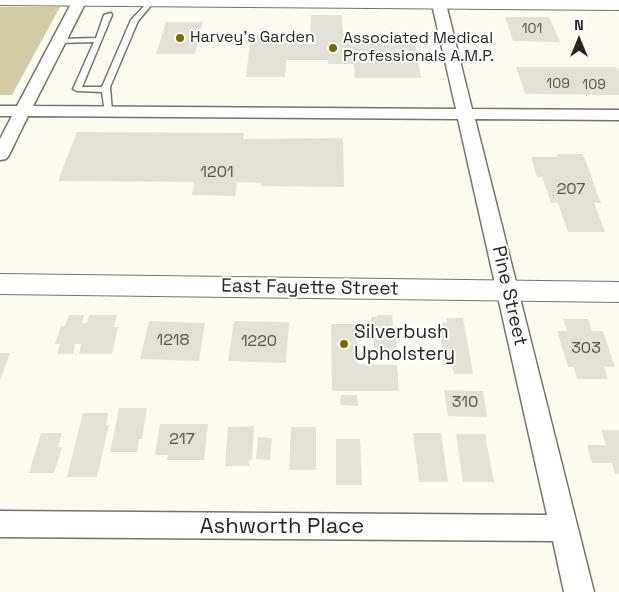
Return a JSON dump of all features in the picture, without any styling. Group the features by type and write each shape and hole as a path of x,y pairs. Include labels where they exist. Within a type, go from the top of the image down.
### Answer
{"street":[{"path":"0,0 439,2 619,6"},
{"path":"0,155 80,0"},
{"name":"Pine Street","path":"439,2 579,592"},
{"path":"0,111 619,116"},
{"name":"East Fayette Street","path":"0,284 619,292"},
{"name":"Ashworth Place","path":"0,524 565,528"}],"lane":[{"path":"108,112 106,86 135,20 151,2"},
{"path":"106,90 77,89 108,15"},
{"path":"58,41 99,40"}],"shaded area":[{"path":"0,7 60,7 12,95 0,95"}],"building":[{"name":"Associated Medical Professionals A.M.P.","path":"311,15 342,15 343,34 413,34 421,78 355,78 354,64 328,64 328,60 286,60 285,77 246,77 251,36 310,36"},
{"path":"505,17 549,17 560,42 513,41"},
{"name":"Harvey's Garden","path":"166,22 203,22 195,54 156,54"},
{"path":"516,67 616,67 619,72 619,95 525,94"},
{"path":"77,132 244,133 243,139 343,138 344,187 261,186 261,183 237,182 235,196 192,195 194,182 58,181"},
{"path":"557,154 583,154 601,203 594,203 605,232 568,232 558,203 551,203 542,177 537,177 531,157 558,157"},
{"path":"69,315 84,315 82,323 87,323 89,315 117,315 114,327 118,327 112,354 79,354 81,344 75,344 73,354 57,354 60,344 55,344 61,326 65,326"},
{"path":"377,315 392,315 397,348 394,348 395,358 377,357 376,348 374,348 371,317 377,317"},
{"path":"446,318 463,318 473,374 454,374 452,366 444,366 438,322 447,323"},
{"path":"563,319 588,319 592,331 603,331 615,367 604,367 608,379 577,379 574,367 568,367 557,331 567,331"},
{"path":"149,321 205,323 199,361 140,359"},
{"path":"234,321 289,322 286,363 228,361"},
{"name":"Silverbush Upholstery","path":"331,324 356,324 358,364 397,365 399,391 332,391"},
{"path":"0,353 10,353 0,381"},
{"path":"444,390 483,391 487,417 448,416"},
{"path":"341,395 357,395 358,406 340,405"},
{"path":"119,408 147,408 142,439 139,439 137,452 110,452"},
{"path":"83,413 108,413 106,425 109,425 97,477 67,477"},
{"path":"160,424 208,424 204,460 167,460 168,455 155,455"},
{"path":"254,426 252,460 249,460 249,466 225,466 228,427"},
{"path":"291,427 316,427 316,470 289,470"},
{"path":"601,430 619,430 619,474 615,474 612,463 592,463 587,445 606,445"},
{"path":"41,433 62,433 58,447 62,447 54,473 29,473"},
{"path":"413,433 441,433 448,482 419,482"},
{"path":"456,434 485,434 494,482 463,482"},
{"path":"258,437 272,438 270,460 256,459"},
{"path":"336,439 360,439 362,485 336,485"}],"place":[{"name":"Harvey's Garden","path":"180,38"},
{"name":"Associated Medical Professionals A.M.P.","path":"333,48"},
{"name":"Silverbush Upholstery","path":"344,344"}]}
